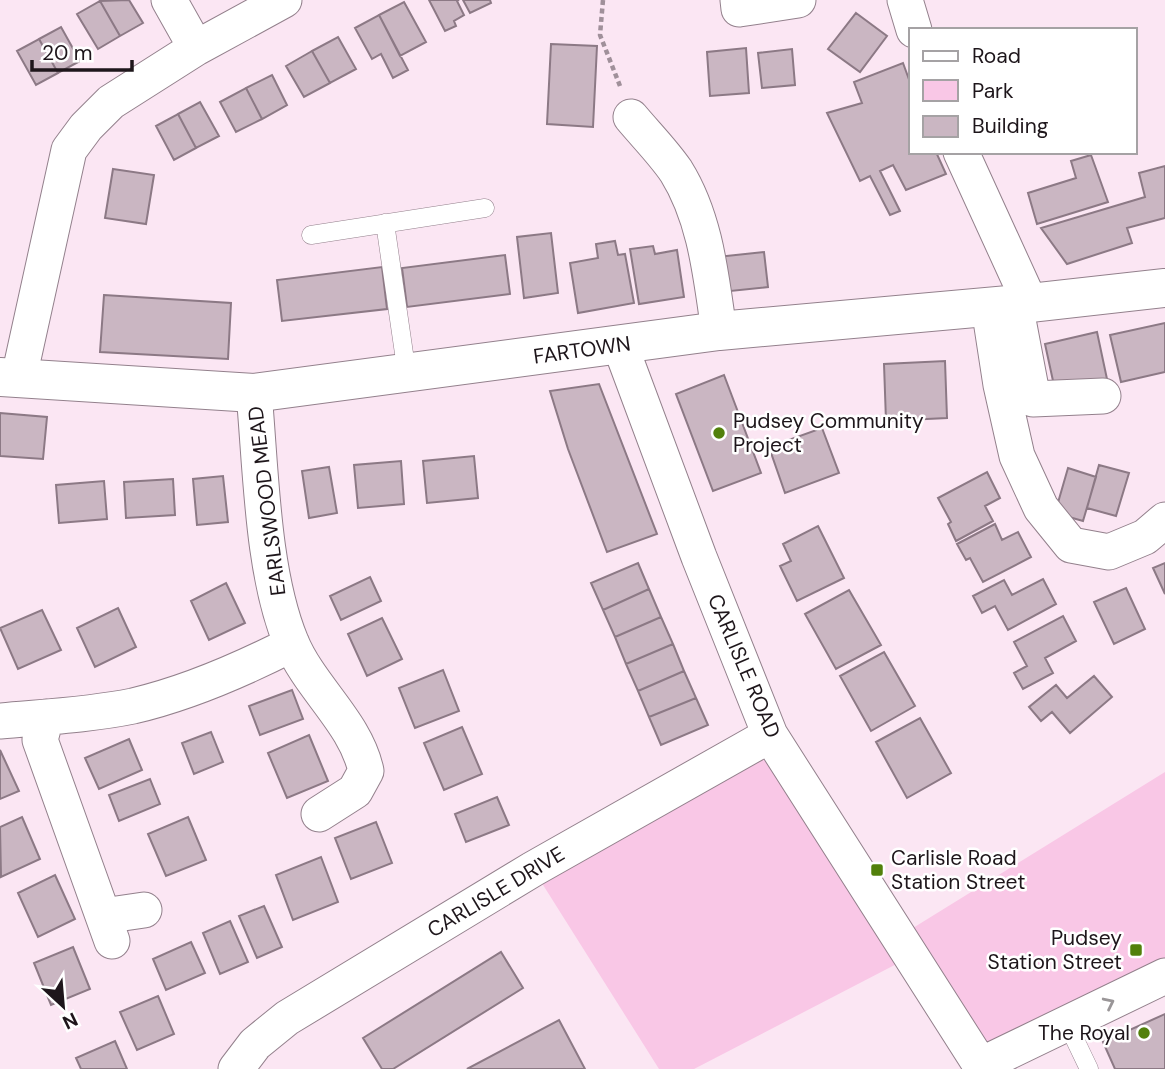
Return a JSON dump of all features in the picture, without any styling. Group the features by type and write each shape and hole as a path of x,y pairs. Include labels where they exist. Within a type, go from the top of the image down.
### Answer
{"street":[{"path":"169,0 196,48"},
{"path":"10,377 69,150 86,127 111,102 196,48 284,0"},
{"path":"738,0 739,9 798,0"},
{"path":"905,0 913,28"},
{"path":"631,117 676,172 698,217 709,258 719,331"},
{"path":"962,154 1011,305 1033,399 1103,396"},
{"name":"FARTOWN","path":"10,377 254,393 719,331 1011,305 1165,288"},
{"path":"1011,305 1001,385 1017,456 1041,508 1071,545 1109,552 1145,537 1165,520"},
{"name":"CARLISLE ROAD","path":"620,345 699,557 771,734 979,1061"},
{"name":"EARLSWOOD MEAD","path":"254,393 274,583 292,644 310,678 362,753 366,771 355,791 319,814"},
{"path":"0,721 131,706 244,669 292,644"},
{"path":"46,717 40,740 107,928 144,910"},
{"name":"CARLISLE DRIVE","path":"236,1069 255,1044 287,1018 533,869 771,734"},
{"path":"979,1061 1165,976"}],"lane":[{"path":"311,235 485,208"},
{"path":"385,223 407,374"},
{"path":"1067,1023 1089,1069"}],"path":[{"path":"603,0 600,34 631,117"}],"green space":[{"path":"770,735 900,936 1165,772 1165,976 981,1065 912,956 694,1069 659,1069 533,869"}],"building":[{"path":"129,0 143,23 120,36 100,1"},
{"path":"429,0 459,0 457,1 464,15 454,21 456,26 445,31"},
{"path":"463,0 490,0 491,3 470,13"},
{"path":"100,1 120,36 98,49 77,14"},
{"path":"404,2 426,42 400,56 379,15"},
{"path":"856,13 887,36 860,72 828,49"},
{"path":"379,15 408,70 393,78 381,54 372,59 355,28"},
{"path":"61,27 80,61 58,73 39,39"},
{"path":"338,37 356,69 330,83 312,51"},
{"path":"39,39 58,73 36,85 17,51"},
{"path":"551,44 597,46 593,127 547,124"},
{"path":"746,48 749,93 710,96 707,52"},
{"path":"792,49 795,85 762,88 758,53"},
{"path":"312,51 330,83 304,97 286,66"},
{"path":"903,63 909,80 909,154 937,154 946,174 906,190 893,165 880,171 900,211 890,215 870,176 860,181 827,113 862,103 854,82"},
{"path":"272,75 287,105 262,119 246,88"},
{"path":"246,88 262,119 236,132 220,102"},
{"path":"200,102 219,136 196,148 178,114"},
{"path":"178,114 196,148 174,160 156,126"},
{"path":"1091,155 1108,202 1037,224 1028,193 1076,178 1071,161"},
{"path":"1165,166 1165,218 1127,228 1132,243 1067,264 1041,228 1145,197 1139,173"},
{"path":"113,169 154,175 146,224 105,218"},
{"path":"551,233 558,293 524,298 517,237"},
{"path":"615,241 618,255 625,254 634,303 578,313 570,263 598,258 596,244"},
{"path":"653,246 655,254 677,250 684,297 639,304 630,249"},
{"path":"764,252 768,287 721,292 717,257"},
{"path":"505,255 510,294 407,307 402,268"},
{"path":"382,267 387,309 282,321 277,280"},
{"path":"104,295 231,303 228,359 100,352"},
{"path":"1165,323 1165,372 1121,382 1110,335"},
{"path":"1097,332 1107,379 1055,390 1045,344"},
{"path":"945,361 947,418 886,421 884,364"},
{"name":"Pudsey Community Project","path":"724,375 761,473 713,491 676,394"},
{"path":"599,384 657,534 607,552 568,449 550,391"},
{"path":"0,413 47,417 43,459 0,456"},
{"path":"822,428 839,473 785,493 769,447"},
{"path":"474,456 478,498 427,503 423,461"},
{"path":"401,461 404,504 358,508 354,465"},
{"path":"1099,465 1129,473 1116,516 1087,508"},
{"path":"329,467 337,513 309,518 302,471"},
{"path":"1068,468 1096,477 1083,521 1055,513"},
{"path":"987,472 1000,498 985,506 993,521 956,541 948,524 951,522 938,498"},
{"path":"223,476 228,522 197,525 193,479"},
{"path":"173,479 175,515 126,518 124,482"},
{"path":"104,481 107,519 59,523 56,485"},
{"path":"995,524 1002,540 1018,532 1031,557 983,582 970,558 966,560 957,544"},
{"path":"818,526 844,578 797,601 780,566 791,561 783,544"},
{"path":"638,563 649,589 603,610 591,583"},
{"path":"1165,563 1165,594 1153,568"},
{"path":"370,577 381,601 341,620 330,596"},
{"path":"1043,579 1056,604 1008,630 995,606 982,613 973,596 1004,580 1012,595"},
{"path":"226,583 245,623 209,640 191,601"},
{"path":"1126,588 1145,629 1114,644 1094,602"},
{"path":"649,589 661,617 615,637 603,610"},
{"path":"849,590 881,645 836,669 805,614"},
{"path":"118,608 136,647 95,667 77,628"},
{"path":"42,610 61,650 18,669 0,628"},
{"path":"1063,616 1076,641 1045,658 1053,673 1023,689 1014,673 1027,666 1014,642"},
{"path":"661,617 673,644 626,664 615,637"},
{"path":"382,618 402,659 367,676 348,634"},
{"path":"673,644 684,671 638,691 626,664"},
{"path":"884,652 915,706 871,731 840,676"},
{"path":"443,670 459,711 415,728 399,688"},
{"path":"684,671 696,698 649,717 638,691"},
{"path":"1094,676 1112,697 1070,733 1052,712 1041,721 1029,707 1056,685 1067,698"},
{"path":"292,690 303,719 260,735 249,706"},
{"path":"696,698 708,725 661,745 649,717"},
{"path":"920,718 951,773 907,798 876,742"},
{"path":"462,727 482,774 444,790 424,743"},
{"path":"211,732 223,762 194,774 182,743"},
{"path":"309,735 328,781 287,798 268,753"},
{"path":"129,739 142,770 99,789 85,758"},
{"path":"0,750 19,791 0,799"},
{"path":"150,779 160,804 119,821 109,795"},
{"path":"497,797 509,825 466,842 455,814"},
{"path":"22,817 40,859 1,877 0,827"},
{"path":"188,817 206,860 166,876 148,834"},
{"path":"376,822 392,863 351,879 335,838"},
{"path":"321,857 338,902 293,920 276,875"},
{"path":"55,875 75,919 38,937 18,893"},
{"path":"264,906 282,947 257,958 239,916"},
{"path":"230,921 248,962 220,974 203,933"},
{"path":"191,942 205,973 166,990 153,959"},
{"path":"73,947 90,989 51,1005 34,963"},
{"path":"501,952 523,988 393,1069 382,1069 363,1038"},
{"path":"158,996 174,1034 137,1050 120,1012"},
{"name":"The Royal","path":"1165,1014 1165,1069 1115,1069 1103,1042"},
{"path":"559,1020 585,1069 467,1069"},
{"path":"115,1041 127,1069 81,1069 76,1058"}],"place":[{"name":"Pudsey Community Project","path":"719,433"},
{"name":"Carlisle Road Station Street","path":"877,870"},
{"name":"Pudsey Station Street","path":"1136,950"},
{"name":"The Royal","path":"1144,1033"}]}
